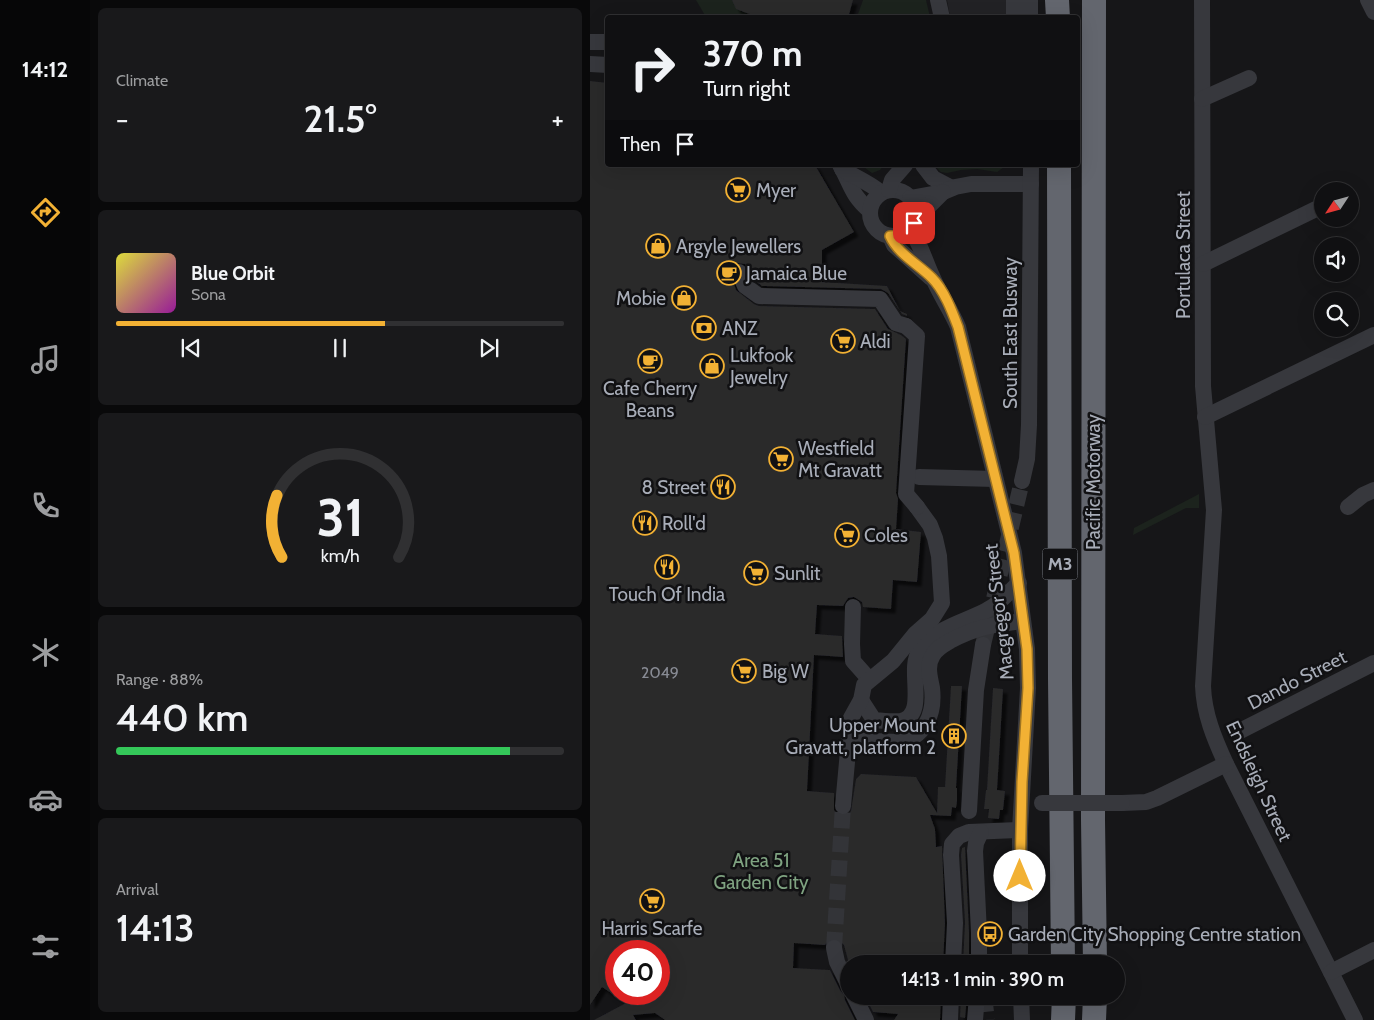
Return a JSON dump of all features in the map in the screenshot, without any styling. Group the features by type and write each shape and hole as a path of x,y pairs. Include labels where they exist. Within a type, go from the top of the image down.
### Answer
{"highway":[{"path":"1057,0 1058,15"},
{"name":"Pacific Motorway","path":"1094,0 1093,820 1095,955"},
{"name":"Pacific Motorway","path":"1059,167 1060,679 1063,955"},
{"path":"1064,1005 1064,1020"},
{"path":"1094,1020 1095,1005"}],"street":[{"path":"938,0 941,15"},
{"path":"1014,0 1014,15"},
{"path":"1030,0 1030,15"},
{"name":"Portulaca Street","path":"1202,0 1203,386 1214,510"},
{"path":"1368,0 1374,12"},
{"path":"590,42 605,42"},
{"path":"590,64 605,65"},
{"path":"1202,99 1249,78"},
{"path":"841,167 863,182 885,192 900,191 908,196 914,204 913,223"},
{"path":"841,167 847,183 858,201 870,211"},
{"path":"904,167 892,180 885,192 871,204 870,218 877,230 890,236 897,236 947,190"},
{"path":"907,167 909,172 908,196"},
{"path":"925,167 933,178 947,190"},
{"name":"South East Busway","path":"1022,480 1027,459 1029,425 1031,167"},
{"path":"908,196 947,190 961,185 984,183 1031,184"},
{"path":"1203,264 1314,210"},
{"name":"Macgregor Street","path":"913,223 916,238 933,279 958,327 1010,534 1019,583 1028,664 1020,830 1020,955"},
{"name":"Macgregor Street","path":"890,236 894,245 933,279"},
{"path":"739,272 745,286 758,296 880,299 896,323 906,326 918,336 902,492 918,508 930,525 935,538 939,556 942,604 932,619 915,634 893,661 884,670 869,679 864,686 860,700 851,718 843,806"},
{"path":"1205,417 1374,336"},
{"path":"919,477 995,479"},
{"path":"1348,507 1374,490"},
{"name":"Endsleigh Street","path":"1214,510 1203,686 1204,704 1212,734 1355,1020"},
{"path":"851,723 874,720 900,721 912,715 916,702 914,662 924,644 952,624 986,610 1019,583"},
{"path":"853,607 853,661 869,679"},
{"path":"849,740 897,742 904,741 920,733 931,715 932,691 928,669 929,661 938,648 976,628 1023,621"},
{"path":"969,811 976,690 983,645"},
{"name":"Dando Street","path":"1238,732 1374,663"},
{"path":"860,700 874,720"},
{"path":"1022,803 1146,802 1226,764"},
{"path":"953,955 955,922 951,848 953,842 962,834 1020,830"},
{"path":"979,955 980,933 975,851 981,832"},
{"path":"834,948 840,968"},
{"path":"1331,972 1374,950"},
{"path":"858,1005 866,1020"},
{"path":"950,1020 951,1005"},
{"path":"975,1020 976,1005"},
{"path":"1021,1005 1022,1020"}],"shaded area":[{"path":"696,0 732,0 749,15 705,15"},
{"path":"863,0 926,0 930,15 858,15"},
{"path":"947,0 1018,0 1017,15 950,15"},
{"path":"864,167 882,167 880,170 872,173"},
{"path":"936,167 1004,167 997,172 977,169 941,172"},
{"path":"1199,494 1199,508 1186,508 1133,535 1134,528"}],"building":[{"path":"732,0 853,0 849,15 752,15 736,9"},
{"name":"Westfield Mt Gravatt","path":"590,81 605,83 605,167 816,167 854,232 822,250 822,282 887,286 900,311 888,293 881,289 762,286 753,279 745,264 736,263 729,270 736,290 759,306 875,309 888,329 906,339 896,493 898,499 896,529 921,532 917,582 893,580 891,609 863,607 862,602 854,597 848,598 843,606 817,605 815,634 842,636 843,657 814,655 807,791 834,793 834,810 837,814 843,816 848,815 851,811 856,779 861,774 916,777 937,813 938,787 945,787 951,686 962,686 956,808 952,807 951,816 930,815 935,829 936,847 942,846 945,923 943,955 847,955 844,945 838,939 831,938 825,945 794,943 793,968 830,970 840,990 840,1005 848,1005 855,1020 665,1020 655,1013 633,1015 636,1020 594,1020 622,1005 670,1005 670,940 605,940 605,989 602,987 590,1005"},
{"path":"993,688 1003,689 997,790 1005,791 1003,810 1000,810 999,819 988,818 989,809 984,809 987,790"},
{"path":"965,847 969,955 963,955 965,922 962,848"},
{"path":"870,1005 941,1005 940,1020 894,1020 898,1014 873,1012"},
{"path":"961,1005 966,1005 965,1018 960,1017"}],"tunnel":[{"path":"983,645 1022,481"},
{"path":"834,948 843,806"},
{"path":"985,1005 987,1020"}],"place":[{"name":"Myer","path":"738,190"},
{"name":"Argyle Jewellers","path":"658,246"},
{"name":"Jamaica Blue","path":"729,273"},
{"name":"Mobie","path":"684,298"},
{"name":"ANZ","path":"704,328"},
{"name":"Aldi","path":"843,341"},
{"name":"Cafe Cherry Beans","path":"650,361"},
{"name":"Lukfook Jewelry","path":"712,366"},
{"name":"Westfield Mt Gravatt","path":"781,459"},
{"name":"8 Street","path":"723,487"},
{"name":"Roll'd","path":"645,523"},
{"name":"Coles","path":"847,535"},
{"name":"Touch Of India","path":"667,567"},
{"name":"Sunlit","path":"756,573"},
{"name":"Big W","path":"744,671"},
{"name":"Upper Mount Gravatt, platform 2","path":"954,736"},
{"name":"Harris Scarfe","path":"652,901"},
{"name":"Garden City Shopping Centre station","path":"990,934"}],"route":[{"path":"914,223 904,234 890,236 894,245 933,279 953,314 958,327 1014,553 1019,583 1028,664 1020,830 1020,876"}],"park label":[{"name":"Area 51 Garden City","path":"761,871"}]}
